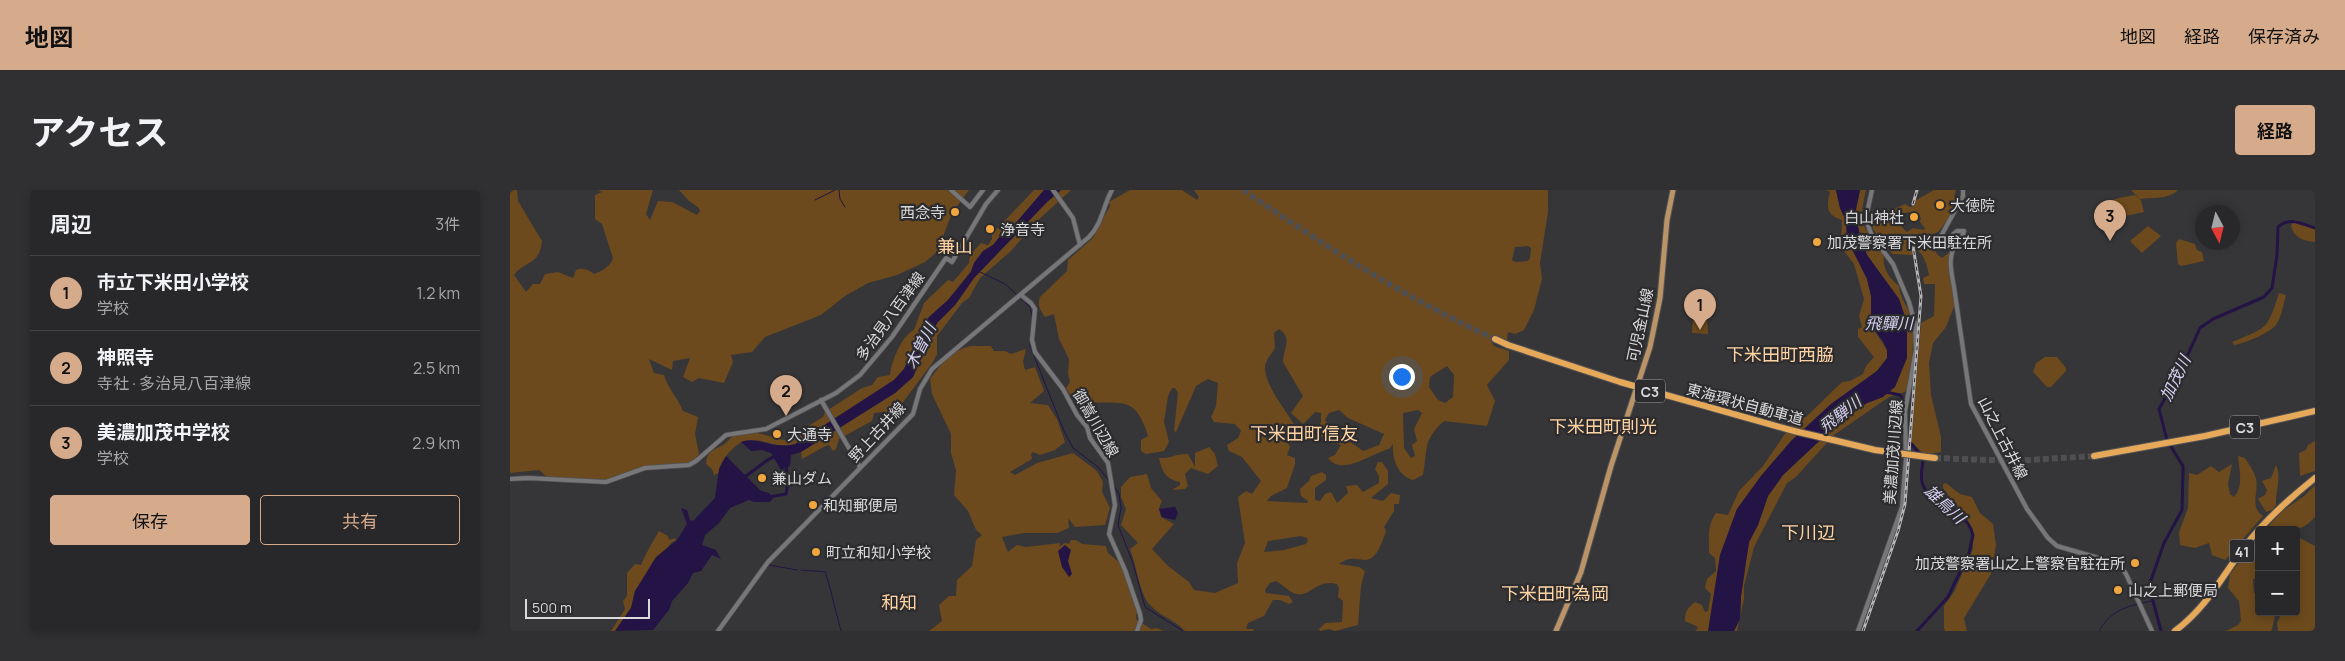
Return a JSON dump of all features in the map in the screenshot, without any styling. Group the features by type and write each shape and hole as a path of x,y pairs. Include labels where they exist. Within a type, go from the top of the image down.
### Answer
{"highway":[{"name":"東海環状自動車道","path":"1495,339 1620,382 1793,430 1875,450 1935,458"},
{"name":"C3","path":"2094,456 2179,441 2315,409"},
{"name":"41","path":"2177,631 2203,606 2252,537 2286,502 2315,479"},
{"name":"41","path":"2263,526 2286,502"},
{"path":"2252,537 2266,518 2264,513 2269,516 2286,502"},
{"name":"41","path":"2177,631 2201,613 2255,535"},
{"name":"41","path":"2167,631 2207,599 2228,571"}],"main road":[{"path":"951,190 970,207 983,190"},
{"name":"多治見八百津線","path":"510,479 528,478 599,483 612,481 645,468 682,467 696,462 726,435 766,429 836,393 860,375 892,338 946,258 952,262 986,204 998,190"},
{"path":"1053,190 1073,218 1080,245"},
{"name":"野上古井線","path":"718,631 768,562 913,414 920,389 932,369 1080,245 1097,228 1104,205 1112,190"},
{"name":"可児金山線","path":"1556,631 1581,572 1611,466 1650,347 1660,298 1667,220 1674,190"},
{"name":"美濃加茂川辺線","path":"1858,631 1902,507 1906,436 1905,412 1916,349 1914,324 1909,302 1893,264 1870,232 1868,225 1867,213 1872,190"},
{"name":"山之上古井線","path":"1963,190 1962,196 1936,242 1937,247 1940,246 1957,231 1964,231 1962,237 1955,244 1950,269 1971,404 2027,509 2048,538 2064,549 2118,564 2126,574 2152,631"},
{"name":"御嵩川辺線","path":"1021,295 1035,309 1032,340 1035,352 1060,384 1077,415 1087,427 1090,438 1108,463 1115,505 1108,532 1125,570 1140,614 1141,620 1136,631"},
{"path":"821,400 860,467"}],"shaded area":[{"path":"510,190 517,190 518,201 542,241 541,249 535,259 522,267 514,275 526,292 533,284 540,284 545,274 558,272 573,278 576,270 585,269 594,274 610,264 613,258 602,224 595,219 595,195 602,192 598,190 653,190 646,214 650,220 658,201 672,202 697,215 700,211 699,208 679,190 969,190 952,213 937,252 925,262 897,275 868,283 845,296 821,315 765,337 752,352 731,355 733,362 724,383 699,378 692,382 683,377 690,358 673,361 672,370 649,359 654,373 664,375 683,411 698,417 695,434 699,454 694,460 685,464 644,466 604,480 548,478 539,470 510,473"},
{"path":"1034,190 1044,190 1014,225 1006,229 993,245 983,251 974,263 971,271 948,300 929,317 904,369 894,380 796,444 776,445 755,440 744,441 729,452 722,463 719,473 714,475 712,469 706,464 708,456 733,436 749,432 785,440 823,417 825,412 862,388 872,385 878,377 890,375 892,363 901,343 914,330 924,303 948,280 953,282 969,263 970,255 981,243 988,245 992,239 992,234"},
{"path":"1061,190 1071,190 1035,223 1011,251 980,278 969,298 962,303 937,336 937,354 933,362 889,421 887,421 882,412 874,413 872,421 839,439 836,449 833,451 829,445 802,459 801,452 895,393 913,377 937,323 955,305 974,278 1047,202"},
{"path":"1130,190 1182,190 1197,200 1199,197 1194,190 1548,190 1548,212 1540,263 1542,279 1534,310 1524,330 1515,334 1508,332 1507,340 1496,337 1491,341 1494,346 1509,351 1509,360 1487,385 1495,401 1487,426 1444,421 1429,440 1423,475 1413,480 1399,470 1393,455 1393,444 1389,449 1349,465 1334,463 1328,458 1335,455 1341,445 1322,437 1316,431 1321,422 1321,413 1315,412 1303,424 1291,413 1303,396 1283,362 1286,336 1279,329 1274,333 1275,348 1266,363 1266,376 1298,431 1296,434 1259,430 1259,435 1288,443 1290,447 1287,455 1295,458 1295,464 1287,488 1271,496 1267,501 1307,503 1308,501 1301,496 1300,489 1309,481 1311,476 1322,472 1326,475 1326,480 1315,488 1315,500 1320,501 1325,494 1331,492 1337,503 1348,493 1346,486 1357,485 1363,492 1379,483 1379,476 1375,469 1378,462 1382,462 1388,471 1388,484 1371,498 1383,501 1391,493 1400,495 1399,504 1394,504 1394,511 1384,527 1386,531 1375,555 1370,559 1353,559 1339,564 1359,567 1365,571 1361,586 1358,625 1335,631 1329,629 1320,631 1319,629 1325,623 1342,622 1343,601 1338,597 1339,588 1337,584 1330,583 1318,586 1304,594 1299,594 1291,592 1276,581 1270,583 1265,590 1266,593 1289,596 1293,602 1289,604 1280,600 1273,600 1264,616 1248,623 1246,629 1254,629 1253,631 1185,631 1154,609 1147,600 1141,587 1130,549 1138,543 1121,525 1126,509 1121,497 1121,487 1130,477 1147,474 1151,488 1162,501 1159,508 1161,517 1174,524 1152,549 1168,566 1189,582 1194,590 1215,593 1238,583 1237,563 1245,543 1238,497 1246,491 1252,494 1261,481 1242,457 1229,451 1227,445 1238,438 1241,431 1235,424 1214,422 1211,417 1216,406 1218,383 1208,379 1196,386 1176,432 1174,431 1178,393 1175,388 1172,388 1168,396 1164,422 1169,442 1164,451 1146,454 1141,451 1141,440 1148,436 1142,421 1134,409 1119,403 1079,400 1071,396 1066,388 1070,382 1068,373 1069,359 1059,339 1054,314 1045,317 1039,300 1067,271 1068,260 1093,238 1110,206 1109,202","holes":["1528,246 1531,248 1528,261 1515,262 1512,260 1515,247","1447,366 1454,375 1453,397 1445,403 1438,400 1429,387 1430,377","1339,410 1348,418 1384,434 1379,445 1363,451 1329,425 1325,420 1329,413","1418,410 1422,413 1414,429 1417,441 1412,445 1415,456 1411,458 1404,448 1403,413","1301,536 1307,538 1308,541 1306,544 1284,550 1264,552 1268,541"]},
{"path":"1826,190 1836,190 1840,208 1846,221 1847,239 1867,279 1871,296 1871,321 1887,350 1887,358 1877,371 1831,404 1791,441 1761,476 1737,509 1720,555 1711,625 1708,631 1696,631 1698,627 1685,621 1685,615 1688,608 1695,602 1702,605 1705,612 1708,611 1711,594 1705,588 1707,579 1716,571 1715,558 1709,553 1709,532 1711,522 1716,513 1728,515 1739,491 1763,466 1793,422 1806,417 1842,382 1850,381 1863,374 1866,366 1874,357 1858,337 1858,329 1862,327 1859,316 1864,299 1854,264 1844,251 1841,242 1842,220 1830,213 1828,202 1830,192"},
{"path":"1860,190 1866,190 1862,212 1864,225 1883,253 1886,271 1899,286 1912,324 1912,360 1908,388 1905,392 1889,397 1834,435 1796,477 1787,483 1754,547 1744,586 1744,599 1740,617 1741,596 1749,542 1758,525 1768,496 1783,475 1831,430 1867,403 1883,397 1907,358 1907,323 1899,299 1867,255 1859,231 1855,214"},
{"path":"1934,190 1956,190 1954,196 1957,201 1953,213 1938,232 1925,237 1942,258 1951,251 1948,263 1955,304 1946,327 1933,343 1929,363 1931,395 1941,437 1941,452 1924,455 1911,441 1921,323 1934,316 1935,284 1924,284 1923,278 1929,275 1921,253 1915,248 1912,255 1892,254 1873,229 1871,219 1905,204 1910,207 1914,206 1915,201","holes":["1909,212 1912,214 1913,219 1921,217 1920,222 1925,228 1924,230 1913,228 1907,232 1898,223 1897,215"]},
{"path":"2131,190 2178,190 2165,197 2140,199"},
{"path":"2135,195 2141,200 2144,212 2106,220 2101,217 2104,206 2108,202"},
{"path":"2295,220 2315,228 2315,242 2303,240 2294,233 2291,226"},
{"path":"2148,226 2161,236 2142,253 2130,241"},
{"path":"2179,239 2195,244 2195,250 2202,252 2204,261 2181,266 2178,264 2176,243"},
{"path":"2279,293 2286,295 2276,325 2256,338 2234,345 2232,342 2265,326 2272,314"},
{"path":"1693,317 1707,317 1708,334 1692,333"},
{"path":"970,346 991,346 994,351 1005,351 1011,354 1026,349 1023,362 1025,370 1035,367 1044,391 1030,403 1048,405 1057,419 1065,442 1055,450 1040,455 1033,452 1031,454 1032,459 1010,472 1015,475 1037,463 1073,453 1097,471 1103,482 1102,492 1110,508 1105,525 1075,527 1068,518 1069,528 1057,533 1024,533 1002,537 1008,552 1017,545 1026,547 1060,543 1059,547 1065,543 1069,544 1071,540 1076,540 1082,544 1106,546 1108,553 1127,569 1137,610 1136,619 1151,629 1157,628 1163,631 929,631 942,621 939,605 949,596 956,596 957,580 972,566 976,540 982,535 976,530 968,511 954,495 956,470 951,453 951,434 932,394 930,379 942,363 957,351"},
{"path":"2045,357 2057,357 2066,368 2066,371 2051,387 2047,387 2033,372 2036,363"},
{"path":"2315,441 2315,471 2300,476 2299,453 2306,450 2308,445"},
{"path":"1209,447 1215,454 1218,466 1208,474 1191,468 1185,474 1188,486 1185,489 1172,490 1180,485 1180,482 1171,479 1165,474 1159,458 1188,454 1195,467 1195,453"},
{"path":"2238,456 2245,458 2252,468 2257,484 2255,504 2263,516 2225,560 2212,555 2209,543 2195,548 2180,545 2179,532 2188,508 2189,473 2197,475 2211,466 2219,472 2232,464 2228,484 2230,494 2234,497 2240,483"},
{"path":"2276,465 2278,479 2276,505 2272,510 2266,512 2258,499 2265,495 2267,490 2262,481 2271,478"},
{"path":"1946,483 1960,494 1972,497 1980,513 1993,524 1996,545 1991,574 1964,618 1967,631 1945,631 1944,628 1944,606 1954,592 1973,549 1973,529 1943,488 1943,484"},
{"path":"2315,485 2315,517 2309,523 2300,528 2300,526 2269,526 2281,512 2304,496"},
{"path":"659,531 668,536 669,540 675,538 676,540 671,543 635,591 631,608 615,631 611,631 625,609 623,601 627,596 627,573 635,564 641,565"},
{"path":"2300,538 2315,546 2315,631 2278,631 2277,623 2280,616 2300,616"},
{"path":"2255,542 2255,579 2253,579 2255,616 2275,616 2271,631 2226,631 2238,625 2241,621 2239,601 2228,588 2230,574"},
{"path":"1739,620 1737,631 1734,631"}],"water":[{"name":"木曽川","path":"1044,190 1061,190 1047,202 974,278 955,305 937,323 913,377 895,393 801,452 791,455 790,466 781,470 771,453 762,450 751,451 741,442 754,441 780,445 795,444 894,380 904,369 929,317 948,300 971,272 974,263 983,251 993,245 1006,229 1014,225"},
{"name":"飛驒川","path":"1836,190 1860,190 1855,214 1859,231 1867,255 1899,299 1907,323 1907,358 1895,387 1883,397 1867,403 1854,411 1783,475 1768,496 1758,525 1749,542 1741,596 1740,619 1734,631 1708,631 1720,555 1737,509 1761,476 1791,441 1831,404 1877,371 1887,358 1887,350 1883,341 1871,326 1871,296 1867,279 1847,239 1846,221 1840,208"},
{"path":"726,456 761,491 769,493 773,498 770,502 754,502 749,500 730,508 719,523 705,535 702,545 716,550 721,559 712,555 701,571 693,573 688,583 672,601 669,610 653,630 615,631 631,608 635,591 656,557 677,540 687,524 681,508 687,510 690,520 693,521 715,498 719,469"},
{"path":"1175,507 1178,513 1175,520 1162,517 1159,509"},
{"path":"1065,545 1071,550 1068,561 1072,574 1069,577 1062,567 1058,551"}],"waterway":[{"path":"815,200 835,190"},
{"path":"839,190 840,199 845,207"},
{"name":"加茂川","path":"2161,631 2149,586 2164,543 2182,510 2183,466 2167,440 2159,409 2180,372 2200,328 2213,319 2264,297 2272,288 2277,255 2278,227 2291,221 2315,228"},
{"path":"980,272 1005,284 1030,307 1032,317 1030,346 1064,431 1073,448 1098,467 1110,482"},
{"name":"雄鳥川","path":"1886,392 1900,395 1902,398 1903,434 1923,458 1921,479 1926,490 1931,496 1962,517 1969,525 1973,535 1969,553 1948,597 1917,631"},
{"name":"木曽川","path":"742,479 776,456"},
{"name":"木曽川","path":"769,497 786,494 788,484 786,465"},
{"path":"1113,484 1119,494 1121,508 1118,525 1133,563 1145,607 1183,631"},
{"path":"769,565 797,570"},
{"path":"801,570 826,572"},
{"path":"826,574 832,595"},
{"path":"832,596 841,631"},
{"path":"2141,603 2152,601"},
{"path":"2099,631 2115,613 2138,604"}],"tunnel":[{"path":"1243,190 1335,251 1398,289 1429,307 1495,339"},
{"path":"1935,458 2013,461 2094,456"}],"railway":[{"path":"1913,204 1917,190"},
{"path":"1863,631 1898,531 1905,504 1921,296 1912,240"}],"place":[{"name":"大徳院","path":"1940,205"},
{"name":"西念寺","path":"955,212"},
{"name":"白山神社","path":"1914,217"},
{"name":"浄音寺","path":"990,229"},
{"name":"美濃加茂中学校","path":"2110,241"},
{"name":"加茂警察署下米田駐在所","path":"1817,242"},
{"name":"市立下米田小学校","path":"1700,330"},
{"name":"神照寺","path":"786,416"},
{"name":"大通寺","path":"777,434"},
{"name":"兼山ダム","path":"762,478"},
{"name":"和知郵便局","path":"813,505"},
{"name":"町立和知小学校","path":"816,552"},
{"name":"加茂警察署山之上警察官駐在所","path":"2135,563"},
{"name":"山之上郵便局","path":"2118,590"}],"district":[{"name":"兼山","path":"955,246"},
{"name":"下米田町西脇","path":"1780,354"},
{"name":"下米田町則光","path":"1603,426"},
{"name":"下米田町信友","path":"1304,433"},
{"name":"下川辺","path":"1808,532"},
{"name":"下米田町為岡","path":"1555,593"},
{"name":"和知","path":"899,602"}],"water label":[{"name":"飛騨川","path":"1840,414"}]}
